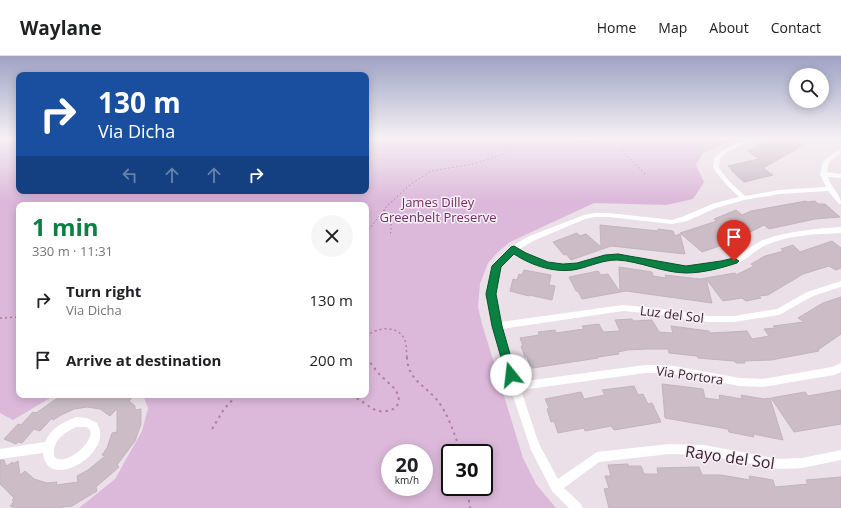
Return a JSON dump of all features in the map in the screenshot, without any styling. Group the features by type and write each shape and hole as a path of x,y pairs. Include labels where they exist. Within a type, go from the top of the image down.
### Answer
{"street":[{"path":"717,159 716,168 727,182 744,198"},
{"path":"829,159 826,161 823,174 829,189 841,202"},
{"path":"823,174 841,176"},
{"path":"577,508 556,487 534,446 497,326 491,294 496,266 514,249 530,239 584,217 609,215 672,222 684,219 714,206 744,198 779,192 829,189"},
{"path":"514,249 523,255 546,265 563,268 577,266 605,258 618,257 686,270 734,261 765,243 792,235 841,230"},
{"name":"Luz del Sol","path":"497,326 623,308 656,311 708,319 734,319 779,312 810,294 841,284"},
{"name":"Via Portora","path":"515,388 645,369 668,369 740,382 763,383 834,372 841,367"},
{"path":"76,422 89,423 95,430 94,443 89,450 76,461 68,464 53,463 47,454 48,447 56,434 62,429 76,422"},
{"path":"0,454 48,447"},
{"name":"Rayo del Sol","path":"556,487 597,457 669,449 697,450 778,464 802,463 841,455"}],"path":[{"path":"369,229 384,210 411,184 431,170 473,164 488,159"},
{"path":"630,159 645,174"},
{"path":"384,210 387,212 392,227 390,236"},
{"path":"0,318 16,317"},
{"path":"369,334 372,331 387,328 400,332 405,340 407,365 412,378 430,392 448,414 458,444"},
{"path":"357,398 376,412 387,413 397,407 399,397 395,389 378,374 369,361"},
{"path":"212,428 224,409 234,398"},
{"path":"468,496 470,508"}],"green space":[{"name":"James Dilley Greenbelt Preserve","path":"0,159 16,159 16,194 369,194 369,159 699,159 696,165 704,182 693,199 666,205 594,203 510,242 488,263 480,284 478,307 482,324 523,458 536,484 556,508 79,508 115,479 142,431 148,408 144,398 369,398 369,202 16,202 16,398 50,398 13,420 0,413"}],"building":[{"path":"759,159 779,159 763,168 773,175 744,182 728,166"},
{"path":"806,201 815,201 818,204 825,204 840,217 815,219 769,229 764,225 731,242 702,252 680,233 717,221 714,219 736,210 742,215 751,211"},
{"path":"600,225 658,231 658,229 673,231 675,236 680,234 685,254 611,246 571,260 566,254 564,255 553,242 577,233 580,236 586,234 601,247"},
{"path":"832,241 841,248 841,268 836,270 829,266 803,274 768,295 759,296 761,298 746,301 742,298 723,301 706,279 712,303 626,291 582,299 569,277 598,271 601,275 608,274 620,292 619,267 652,272 653,276 666,278 665,275 700,279 735,273 736,275 754,266 751,264 765,256 784,251 781,249 793,245 800,252"},
{"path":"524,270 551,275 549,285 555,286 552,300 510,291 513,279 517,280 519,274 522,275"},
{"path":"841,297 841,334 818,350 819,351 771,360 744,361 745,363 736,363 734,361 698,358 697,356 669,353 668,349 647,349 627,350 618,352 619,354 533,368 530,366 527,357 525,357 521,346 523,346 520,338 539,335 538,332 555,330 556,333 584,329 582,326 599,324 603,332 620,331 615,320 632,319 633,321 652,320 659,332 673,333 671,326 709,331 710,333 747,331 752,339 769,336 764,329 775,328 773,326 804,322 798,318 823,303"},
{"path":"662,384 703,389 705,398 720,400 719,395 742,399 741,395 764,399 770,398 783,440 753,434 754,437 729,432 728,429 665,418"},
{"path":"634,386 638,395 643,394 648,404 652,403 661,422 614,430 611,426 585,431 584,428 558,433 554,421 551,422 547,409 549,408 545,399 581,392 584,399 605,395 602,390"},
{"path":"841,390 841,424 794,432 771,398 805,392 808,396"},
{"path":"58,398 132,398 129,401 135,406 135,410 141,409 141,424 135,441 117,465 119,467 96,487 97,491 72,506 56,508 16,508 10,506 14,501 12,500 14,498 0,484 0,460 4,460 6,466 18,461 20,475 25,471 34,479 47,483 57,482 56,485 78,482 77,476 88,470 105,456 102,455 107,448 112,433 117,432 117,409 110,416 100,409 87,407 74,409 53,420 52,418 40,431 34,429 22,443 18,442 16,444 4,439 18,424 21,425 33,412 36,413"},
{"path":"628,464 628,466 641,466 644,474 658,474 657,468 699,467 702,475 721,475 750,480 749,476 773,480 775,487 808,484 806,480 841,477 841,508 609,508 604,489 609,488 605,476 611,476 608,465"}],"route":[{"path":"511,375 497,326 491,294 496,266 514,249 523,255 546,265 563,268 577,266 605,258 618,257 686,270 734,261"}]}
